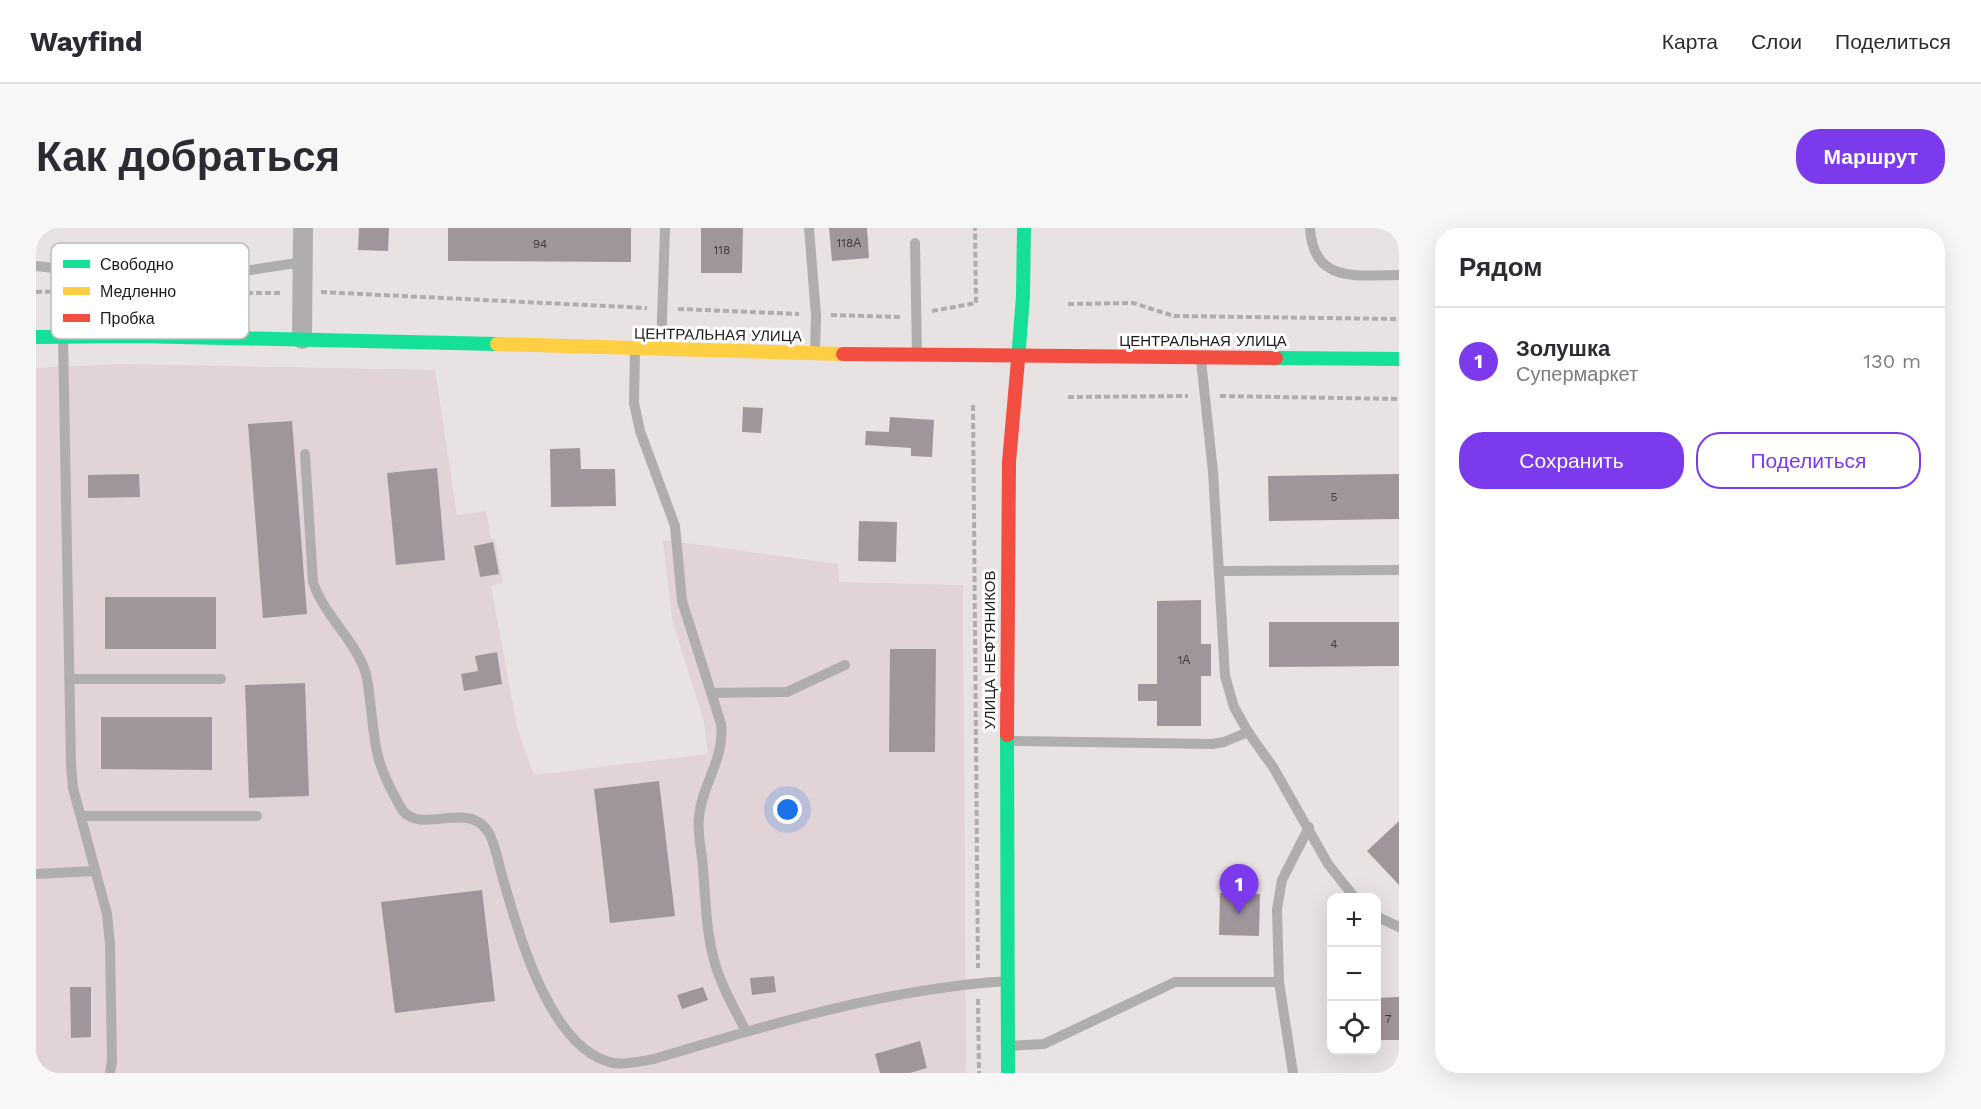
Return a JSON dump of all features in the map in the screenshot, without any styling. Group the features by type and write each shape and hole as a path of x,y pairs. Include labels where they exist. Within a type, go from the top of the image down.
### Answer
{"street":[{"path":"302,339 303,228"},
{"name":"УЛИЦА НЕФТЯНИКОВ","path":"1008,1073 1007,547 1009,462 1023,296 1024,228"},
{"name":"ЦЕНТРАЛЬНАЯ УЛИЦА","path":"36,337 51,336"},
{"name":"ЦЕНТРАЛЬНАЯ УЛИЦА","path":"249,338 916,356 1399,359"}],"lane":[{"path":"661,350 666,228"},
{"path":"809,228 816,315 815,354"},
{"path":"1310,228 1311,245 1319,260 1333,272 1346,275 1399,275"},
{"path":"915,243 916,356"},
{"path":"249,270 303,262"},
{"path":"36,266 51,268"},
{"path":"63,339 71,765 73,788 107,914 110,944 112,1062 110,1073"},
{"path":"634,349 634,404 640,432 675,526 682,601 721,724 723,738 720,753 702,799 698,819 709,930 720,978 746,1031"},
{"path":"1201,358 1214,472 1225,676 1234,707 1248,732 1273,767 1329,864 1352,893"},
{"path":"305,454 313,582 318,598 364,669 368,685 376,757 382,773 403,812 411,818 422,820 462,817 476,822 489,834 534,971 562,1027 581,1046 600,1059 615,1063 654,1059 800,1016 872,999 940,987 1008,981"},
{"path":"1219,571 1399,570"},
{"path":"712,693 787,692 845,665"},
{"path":"69,679 221,679"},
{"path":"1006,741 1212,744 1224,742 1248,732"},
{"path":"81,816 257,816"},
{"path":"1293,1073 1279,982 1277,909 1282,880 1308,827"},
{"path":"36,874 95,871"},
{"path":"1381,918 1399,927"},
{"path":"1008,1046 1044,1044 1175,982 1279,982"}],"path":[{"path":"249,292 303,292 894,318 976,303 975,228"},
{"path":"36,292 51,292"},
{"path":"1068,304 1133,303 1174,316 1399,319"},
{"path":"1068,397 1204,396 1399,399"},
{"path":"973,405 979,1073"}],"shaded area":[{"path":"120,364 435,370 457,515 486,511 491,539 495,539 503,583 491,586 517,727 534,775 708,754 704,722 672,619 663,540 838,564 839,582 963,585 966,1073 36,1073 36,368"}],"building":[{"path":"359,228 389,228 388,251 358,250"},
{"path":"448,228 631,228 631,262 448,261"},
{"path":"701,228 743,228 742,273 701,273"},
{"path":"829,228 867,228 869,258 832,261"},
{"path":"743,407 763,408 761,433 742,432"},
{"path":"890,417 934,420 932,457 911,456 911,448 865,445 866,431 889,432"},
{"path":"292,421 307,614 263,618 248,424"},
{"path":"580,448 581,469 615,469 616,506 551,507 550,449"},
{"path":"437,468 445,560 396,565 387,473"},
{"path":"139,474 140,497 88,498 88,475"},
{"path":"1399,474 1399,519 1269,521 1268,476"},
{"path":"859,521 897,522 896,562 858,561"},
{"path":"493,542 499,574 480,577 474,546"},
{"path":"105,597 216,597 216,649 105,649"},
{"path":"1201,600 1201,644 1211,644 1211,676 1201,676 1201,726 1157,726 1157,701 1138,701 1138,684 1157,684 1157,601"},
{"path":"1269,622 1399,622 1399,666 1269,667"},
{"path":"890,649 936,649 935,752 889,752"},
{"path":"497,652 502,684 464,691 461,674 478,671 475,656"},
{"path":"305,683 309,796 249,798 245,685"},
{"path":"101,717 212,717 212,770 101,769"},
{"path":"659,781 675,916 610,923 594,789"},
{"path":"1399,821 1399,885 1367,851"},
{"path":"482,890 495,1001 395,1013 381,902"},
{"path":"1220,893 1260,894 1259,936 1219,935"},
{"path":"774,976 776,992 752,995 750,978"},
{"path":"70,987 91,987 91,1037 71,1038"},
{"path":"703,987 708,1000 682,1009 677,995"},
{"path":"1399,997 1399,1040 1381,1040 1381,998"},
{"path":"920,1041 927,1068 910,1073 880,1073 875,1054"}],"traffic: fast":[{"path":"1018,360 1023,296 1024,228"},
{"path":"36,337 51,337"},
{"path":"249,338 497,344"},
{"path":"1276,358 1399,359"},
{"path":"1007,735 1008,1073"}],"traffic: slow":[{"path":"497,344 843,354"}],"traffic: jam":[{"path":"843,354 1276,358"},
{"path":"1007,735 1009,462 1018,360"}],"place":[{"name":"Золушка","path":"1239,914"}]}
